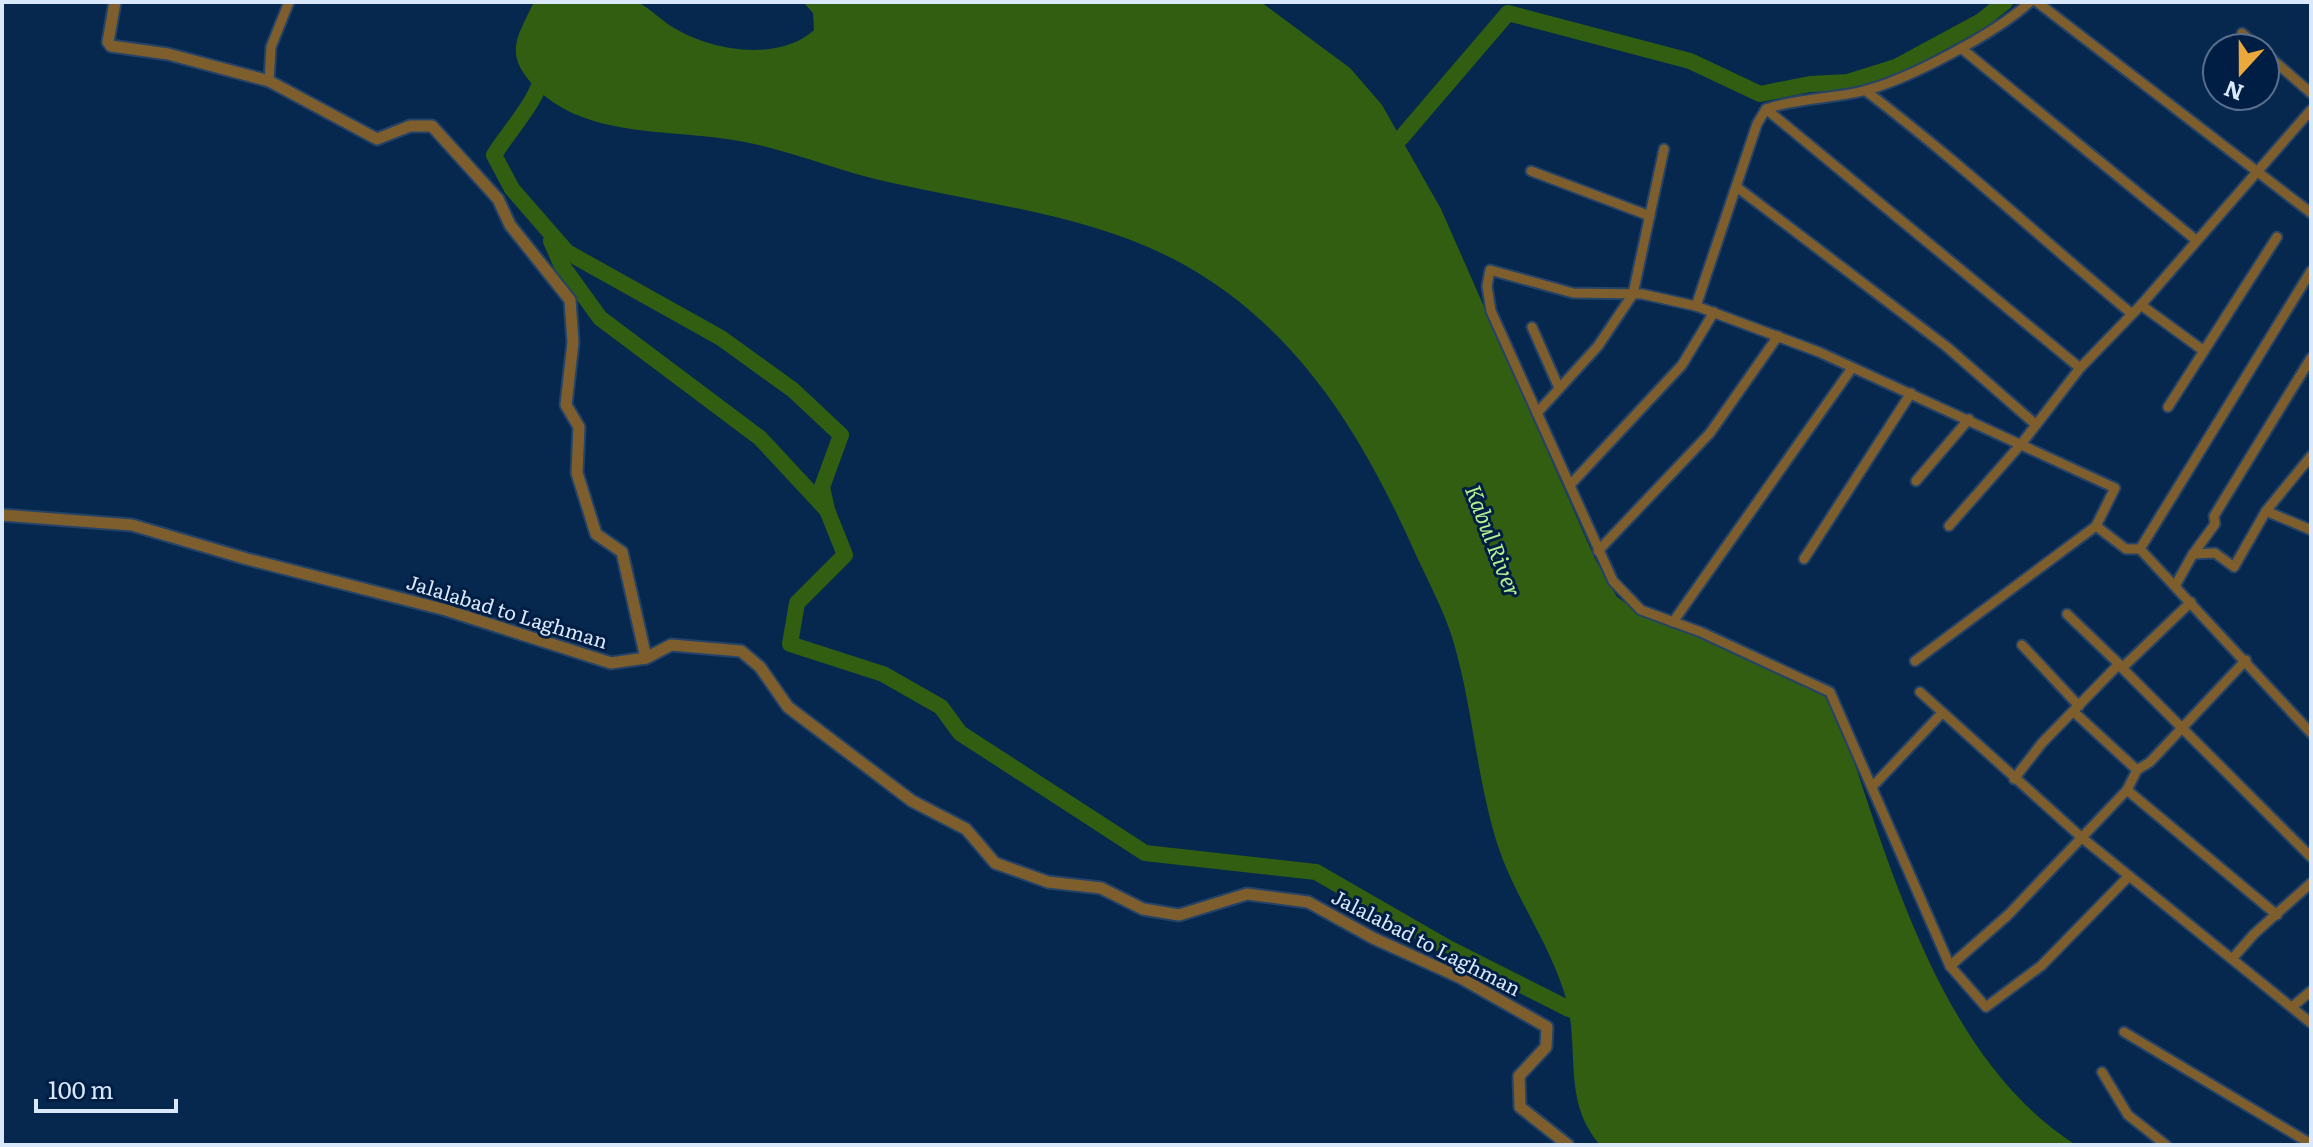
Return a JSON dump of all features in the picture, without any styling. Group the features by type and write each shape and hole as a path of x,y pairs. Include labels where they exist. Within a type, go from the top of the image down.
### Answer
{"street":[{"path":"115,2 108,42 111,46 168,54 269,81 377,139 410,126 432,126 498,199 510,225 570,300 573,342 566,405 579,427 577,473 596,534 622,552 646,658"},
{"path":"269,81 271,47 289,2"},
{"path":"1696,306 1757,124 1766,109 1866,91 1961,48 2013,17 2030,2"},
{"path":"2037,2 2311,213"},
{"path":"1961,48 2196,240"},
{"path":"2281,67 2311,93"},
{"path":"1866,91 1925,135 2033,232 2132,314"},
{"path":"1766,109 2080,368"},
{"path":"1949,526 2022,443 2034,423 2080,368 2141,305 2311,110"},
{"path":"1537,413 1598,346 1633,294 1664,149"},
{"path":"1531,171 1650,216"},
{"path":"1738,188 1947,347 2034,423"},
{"path":"2168,407 2277,237"},
{"path":"1915,661 2096,526 2115,488 1911,393 1714,312 1633,294 1573,293 1490,270 1487,286 1491,311 1613,581 1641,610 1830,692 1950,966 1986,1007 2041,966 2129,876"},
{"path":"2140,549 2311,271"},
{"path":"2141,305 2204,351"},
{"path":"1570,485 1682,365 1714,312"},
{"path":"1532,327 1559,388"},
{"path":"1598,551 1710,433 1778,336"},
{"path":"2175,586 2215,524 2214,516 2311,358"},
{"path":"1673,622 1852,368"},
{"path":"1804,559 1911,393"},
{"path":"1916,481 1969,419"},
{"path":"2193,554 2215,553 2234,567 2266,511 2311,456"},
{"path":"2266,511 2311,530"},
{"name":"Jalalabad to Laghman","path":"2,515 132,525 247,559 446,610 611,663 646,658 671,645 741,651 760,667 788,707 912,801 966,829 995,863 1048,882 1101,888 1143,909 1179,915 1247,894 1308,902 1373,938 1461,978 1547,1027 1546,1047 1519,1076 1520,1107 1568,1145"},
{"path":"2096,526 2126,549 2140,549 2311,733"},
{"path":"2014,779 2076,709 2191,602"},
{"path":"2067,614 2311,857"},
{"path":"2022,645 2076,709 2137,770"},
{"path":"1950,966 2008,915 2127,790 2137,770 2181,730 2246,660"},
{"path":"1920,692 2081,837 2311,1023"},
{"path":"1873,786 1941,714"},
{"path":"2127,790 2277,915"},
{"path":"2232,959 2311,883"},
{"path":"2292,1007 2311,991"},
{"path":"2124,1032 2311,1144"},
{"path":"2102,1072 2128,1115 2166,1145"}],"water":[{"name":"Kabul River","path":"534,2 639,3 689,36 707,43 745,50 783,46 814,30 813,13 803,2 1261,2 1350,68 1382,105 1441,209 1595,559 1617,597 1648,618 1703,639 1829,697 1836,708 1898,888 1923,949 1953,1007 1987,1061 2028,1107 2076,1145 1600,1145 1580,1109 1572,1032 1564,992 1498,846 1484,794 1452,637 1377,474 1330,399 1303,364 1240,302 1166,255 1128,239 1050,216 869,177 752,144 630,129 580,116 557,105 537,89 520,66 516,56 518,37"}],"waterway":[{"path":"1380,142 1401,138 1508,13 1690,61 1760,94 1810,84 1848,82 1896,67 1981,21 2005,2"},
{"path":"544,70 536,93 494,155 512,189 567,252 721,338 793,390 841,435 822,487 827,510 845,555 797,603 790,644 883,674 941,707 960,733 1145,853 1316,872 1448,948 1589,1016"},
{"path":"551,241 561,264 600,318 760,438 826,509"}]}
